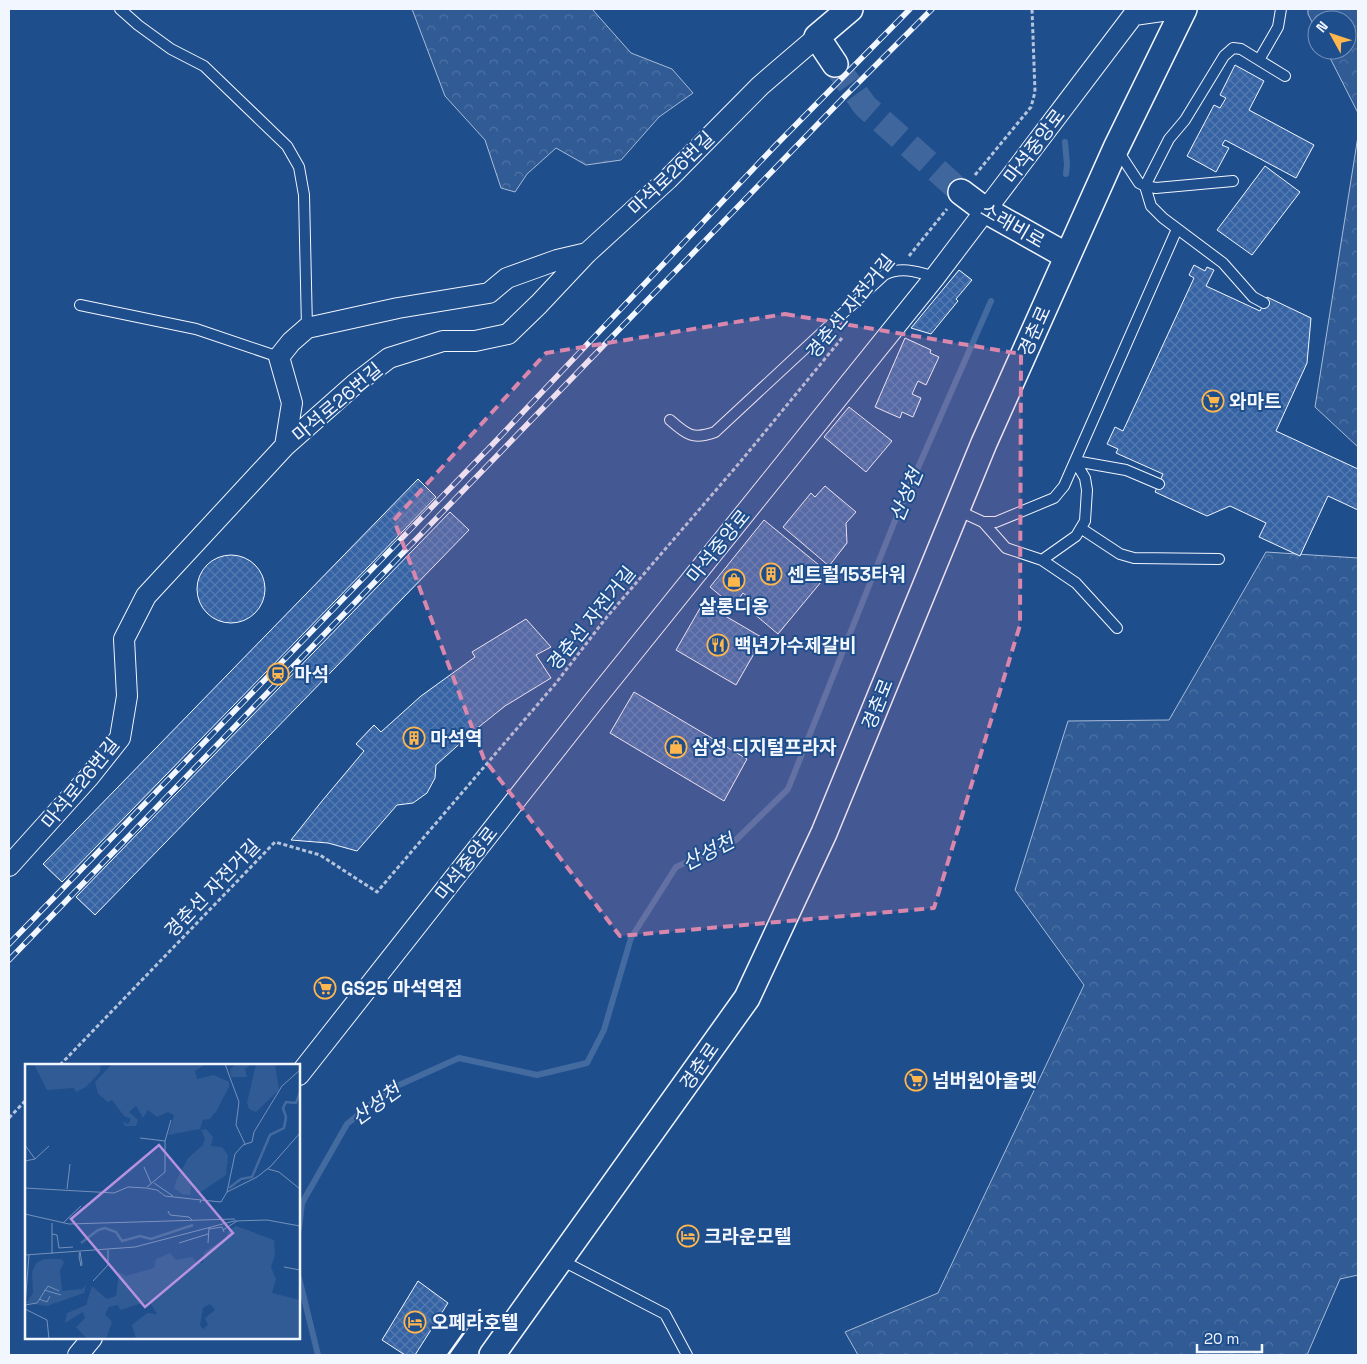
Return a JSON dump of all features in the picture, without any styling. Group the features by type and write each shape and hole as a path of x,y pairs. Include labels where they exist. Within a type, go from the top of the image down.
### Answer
{"street":[{"path":"835,64 816,37 850,9"},
{"name":"마석중앙로","path":"300,1074 599,694 935,277 1136,12 1176,9"},
{"name":"경춘로","path":"492,1355 747,998 824,833 984,443 1116,148 1184,9"},
{"name":"마석로26번길","path":"9,866 89,777 120,738 127,696 124,639 146,596 286,446 354,384 390,358 443,341 474,341 508,334 587,253 668,179 760,86 816,37"},
{"name":"소래비로","path":"960,192 985,210 1067,256"},
{"path":"286,446 292,403 279,357 291,342 307,328 398,308 489,293 507,278 557,260 587,253"},
{"path":"78,1355 91,1339"}],"lane":[{"path":"120,9 171,49 204,66 287,146 299,167 304,195 307,328"},
{"path":"1259,60 1278,28 1282,9"},
{"path":"1141,183 1169,139 1181,126 1224,56 1233,48 1237,48 1285,76"},
{"path":"1116,148 1141,183 1151,206 1177,230 1223,263 1253,297 1264,303"},
{"path":"1141,183 1156,188 1233,181"},
{"path":"983,522 996,522 1054,498 1064,486 1177,230"},
{"path":"670,420 684,432 694,436 702,437 715,432 884,275 897,270 910,270 935,277"},
{"path":"80,305 196,329 279,357"},
{"path":"1075,461 1126,470 1158,484"},
{"path":"1042,560 1076,536 1082,529 1085,521 1087,490 1085,478 1075,461"},
{"path":"957,510 983,522 1006,548 1042,560 1076,583 1117,628"},
{"path":"1082,529 1120,554 1134,558 1219,559"},
{"path":"561,1260 666,1314 687,1355"}],"path":[{"name":"경춘선 자전거길","path":"897,270 1031,107 1035,92 1032,9"},
{"name":"경춘선 자전거길","path":"61,1064 275,842 320,855 377,892 556,683 606,618 741,462 847,331"},
{"path":"9,1118 25,1101"}],"highlighted area":[{"path":"785,314 1021,354 1020,625 934,908 620,936 484,759 394,520 546,353"}],"green space":[{"path":"412,9 592,9 631,53 672,69 693,93 659,117 621,160 586,165 556,148 527,174 515,192 501,188 485,140 445,96"},
{"path":"1358,9 1358,113 1331,60 1357,60 1357,10 1308,10"},
{"path":"1358,136 1358,447 1315,407"},
{"path":"1266,552 1358,558 1358,1275 1340,1279 1307,1355 858,1355 845,1332 938,1293 1084,985 1015,890 1068,721 1169,720"}],"building":[{"path":"1235,65 1264,81 1249,110 1314,145 1296,178 1225,140 1222,145 1229,148 1216,172 1187,156 1214,105 1220,108 1226,98 1220,95"},
{"path":"1265,166 1300,192 1252,255 1217,230"},
{"name":"와마트","path":"1194,265 1205,271 1207,267 1214,270 1206,286 1260,311 1267,297 1311,318 1307,363 1276,431 1358,469 1358,510 1328,496 1300,556 1259,537 1266,523 1230,506 1207,516 1155,492 1163,474 1116,453 1118,449 1107,444 1115,427 1123,431 1194,278 1189,275"},
{"path":"959,270 972,280 956,299 958,301 931,334 911,328"},
{"path":"905,338 931,350 930,353 939,357 926,385 918,381 912,394 921,398 913,417 902,412 900,418 875,407"},
{"path":"849,407 892,441 866,472 824,437"},
{"path":"418,479 436,497 62,882 43,864"},
{"path":"825,486 856,512 846,523 847,543 829,566 783,527 811,493 815,497"},
{"path":"450,512 469,530 95,915 76,897"},
{"name":"센트럴153타워","path":"764,520 825,570 817,579 821,582 778,634 753,613 759,606 743,593 733,606 710,587"},
{"path":"231,555 244,558 255,565 262,576 265,589 262,602 255,613 244,620 231,623 218,620 207,613 200,602 197,589 200,576 207,565 218,558"},
{"path":"703,603 763,638 736,685 676,650"},
{"name":"마석역","path":"526,619 551,647 536,655 551,678 505,706 475,730 436,765 435,778 427,793 413,803 397,805 357,851 328,843 291,840 364,751 356,744 374,725 381,732 421,696 475,657 472,652"},
{"path":"634,692 747,759 724,801 610,733"},
{"name":"오페라호텔","path":"418,1281 448,1303 415,1355 405,1355 382,1340"}],"waterway":[{"name":"산성천","path":"1065,142 1066,174"},
{"name":"산성천","path":"300,1220 302,1203 347,1124 388,1090 459,1058 537,1075 587,1063 604,1030 631,938 676,867 736,840 788,789 896,518 991,301"},
{"name":"산성천","path":"300,1282 318,1355"}],"tunnel":[{"path":"835,64 865,106 961,192"}],"railway":[{"path":"9,944 492,445 775,146 910,9"},
{"path":"9,960 846,95 932,9"}],"wall":[{"path":"448,1355 480,1310"}],"place":[{"name":"와마트","path":"1213,401"},
{"name":"센트럴153타워","path":"771,574"},
{"name":"살롱디옹","path":"734,580"},
{"name":"백년가수제갈비","path":"718,645"},
{"name":"마석","path":"278,674"},
{"name":"마석역","path":"414,738"},
{"name":"삼성 디지털프라자","path":"676,747"},
{"name":"GS25 마석역점","path":"325,988"},
{"name":"넘버원아울렛","path":"916,1080"},
{"name":"크라운모텔","path":"688,1236"},
{"name":"오페라호텔","path":"415,1322"}]}
